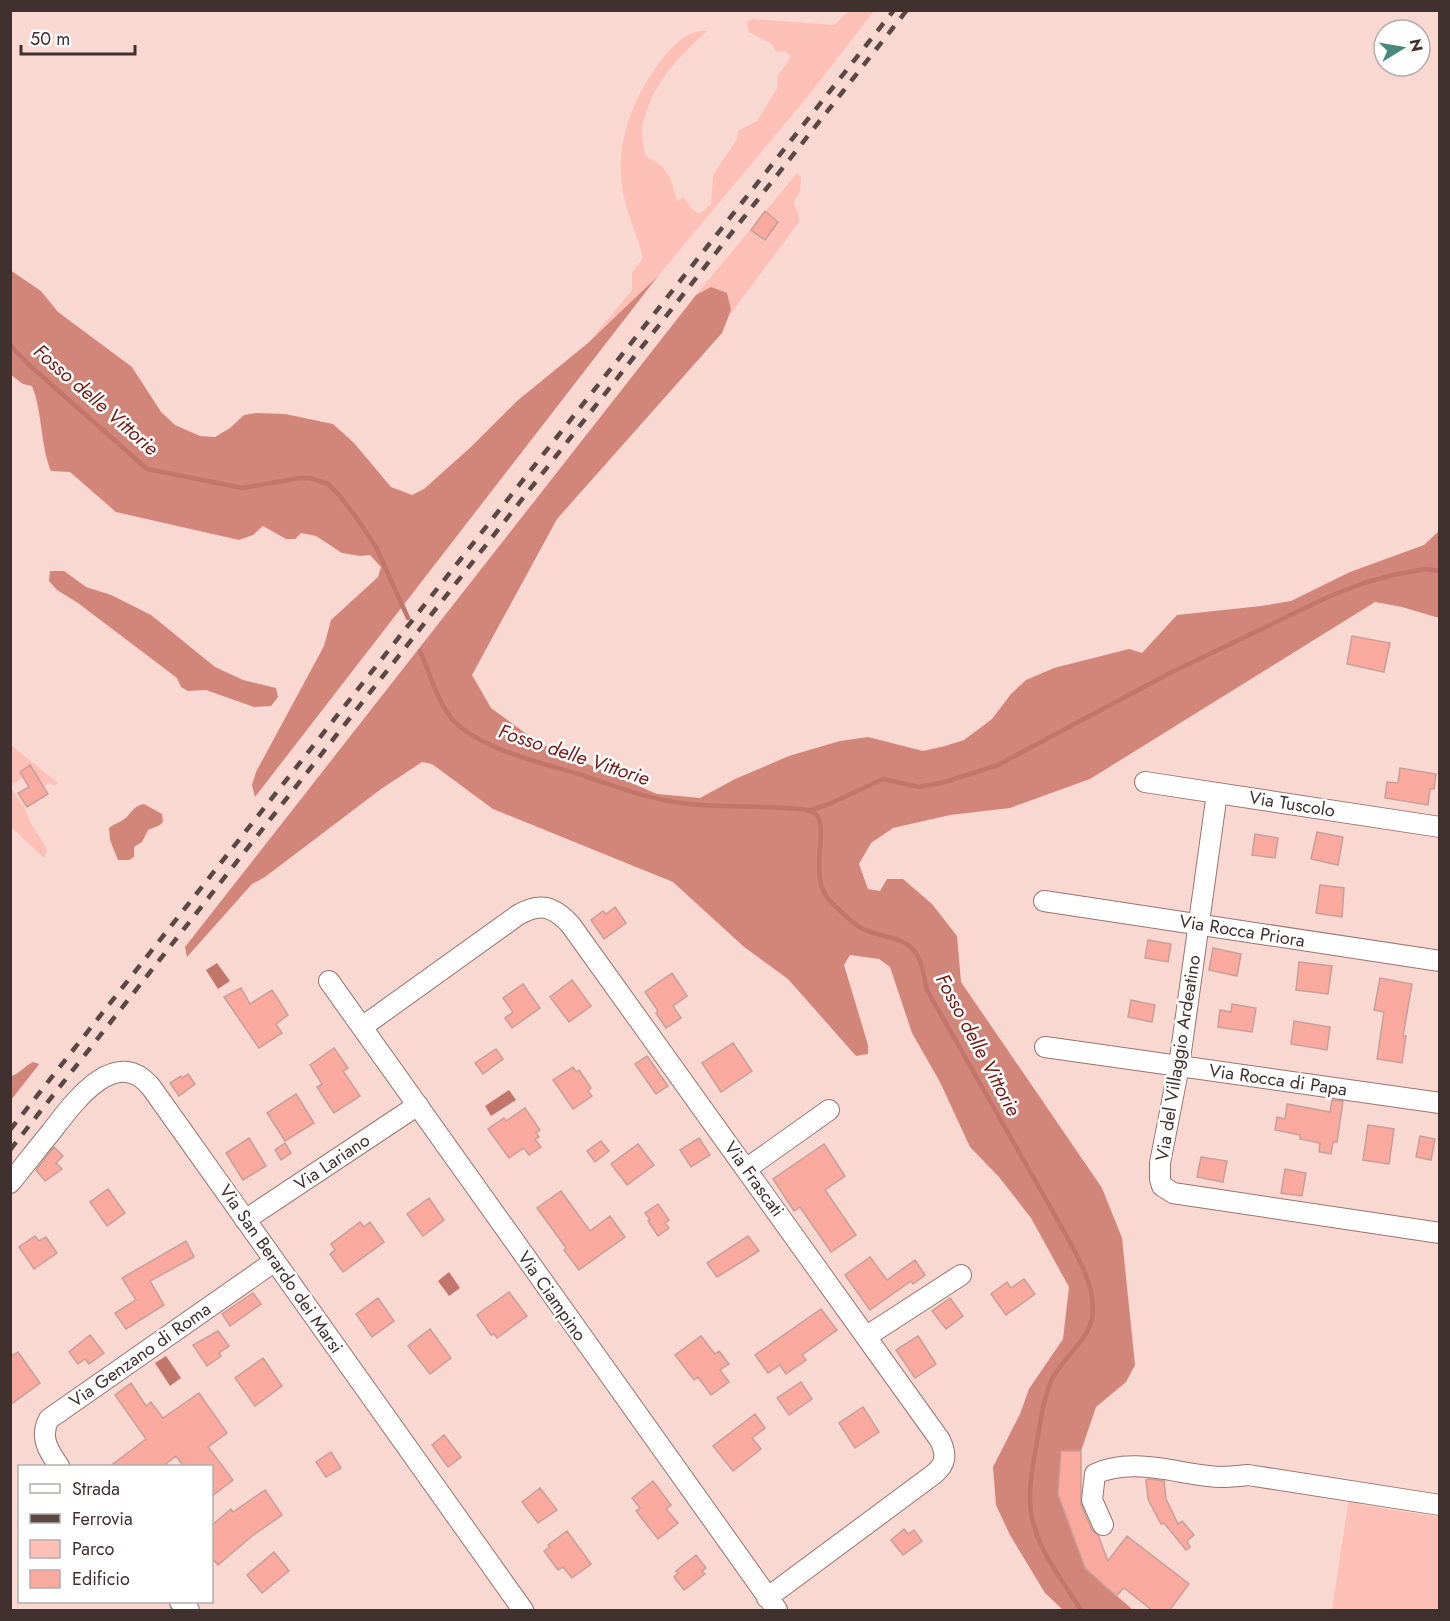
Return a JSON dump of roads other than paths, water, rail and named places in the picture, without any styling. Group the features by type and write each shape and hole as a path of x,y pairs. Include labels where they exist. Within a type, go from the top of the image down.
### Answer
{"street":[{"name":"Via Tuscolo","path":"1145,782 1440,827"},
{"name":"Via del Villaggio Ardeatino","path":"1217,793 1179,1066 1160,1163 1162,1186 1166,1191 1440,1233"},
{"name":"Via Rocca Priora","path":"1044,901 1440,961"},
{"name":"Via Frascati","path":"362,1027 518,915 545,907 555,911 570,924 867,1336 940,1440 945,1452 944,1463 934,1474 772,1604"},
{"name":"Via Ciampino","path":"329,981 772,1604"},
{"name":"Via Rocca di Papa","path":"1045,1047 1440,1103"},
{"name":"Via San Berardo dei Marsi","path":"10,1182 82,1093 106,1077 119,1072 140,1076 151,1087 523,1611"},
{"name":"Via Lariano","path":"245,1220 418,1106"},
{"path":"747,1168 829,1110"},
{"name":"Via Genzano di Roma","path":"58,1465 45,1439 44,1430 49,1419 275,1261"},
{"path":"867,1336 961,1275"},
{"path":"1102,1525 1092,1500 1095,1474 1107,1468 1126,1466 1221,1477 1248,1475 1440,1505"}],"waterway":[{"name":"Fosso delle Vittorie","path":"10,345 27,363 147,469 242,488 300,478 310,478 328,484 356,517 376,547 408,618"},
{"path":"808,811 829,804 883,779 919,787 945,782 998,765 1170,673 1330,596 1393,575 1426,569 1440,571"},
{"name":"Fosso delle Vittorie","path":"420,651 438,696 453,720 479,739 513,754 625,790 685,804 775,807 813,812 819,818 821,827 819,866 824,893 857,926 899,940 917,955 927,990 1065,1233 1089,1285 1093,1308 1092,1319 1085,1335 1057,1371 1049,1387 1041,1417 1030,1489 1031,1512 1040,1542 1081,1610"}],"railway":[{"path":"10,1130 894,10"},
{"path":"10,1150 907,10"}]}
